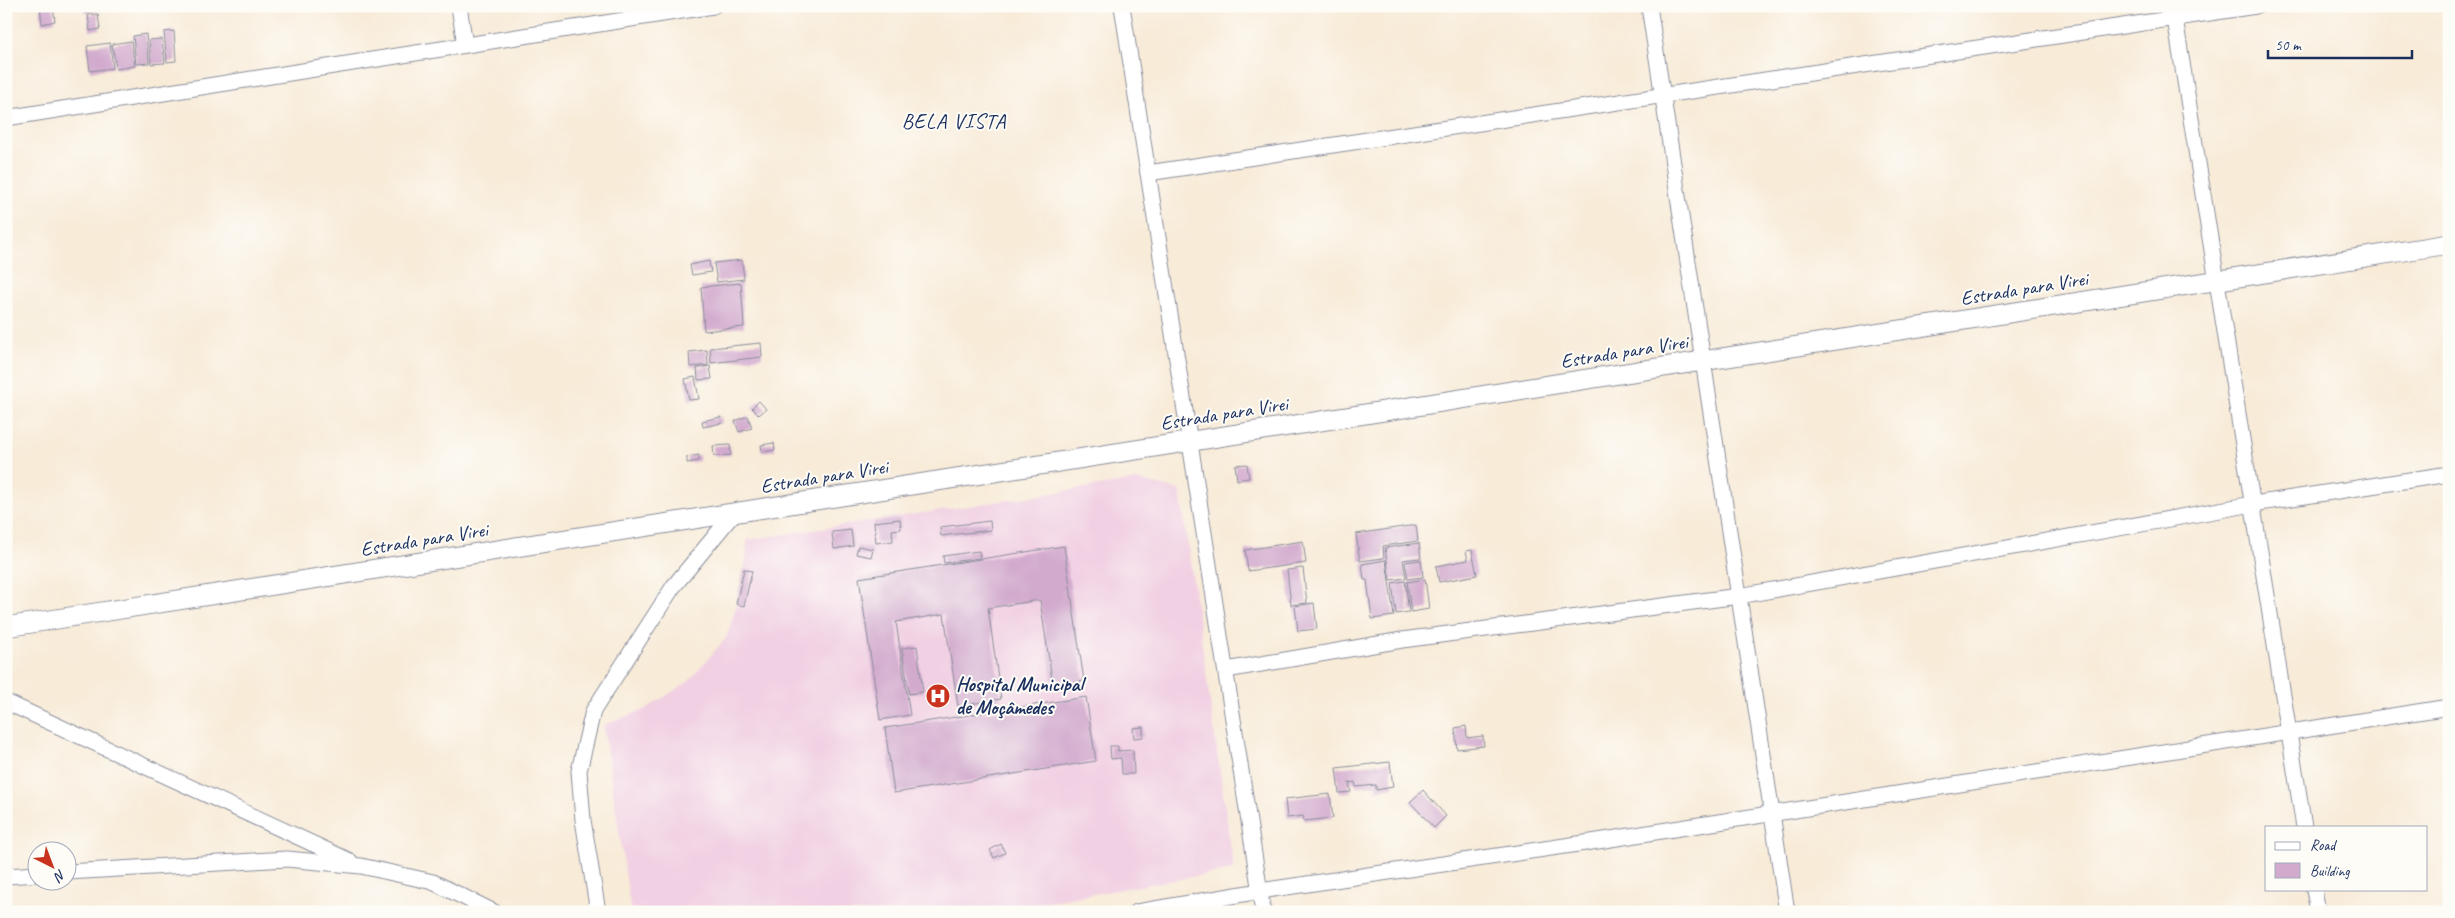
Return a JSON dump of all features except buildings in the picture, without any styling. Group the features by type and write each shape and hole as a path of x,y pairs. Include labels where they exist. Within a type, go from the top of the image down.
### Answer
{"street":[{"path":"459,6 465,45"},
{"path":"6,118 713,6"},
{"path":"1122,6 1263,912"},
{"path":"1649,6 1787,912"},
{"path":"1148,173 1662,96 2174,13 2256,6"},
{"path":"2174,13 2304,826"},
{"name":"Estrada para Virei","path":"6,627 2449,244"},
{"path":"1226,670 1402,640 1739,596 2253,504 2449,474"},
{"path":"598,912 583,820 579,771 593,711 673,587 734,513"},
{"path":"6,702 361,866"},
{"path":"1137,912 1260,890 1585,843 2449,707"},
{"path":"78,871 287,859 361,866 433,882 494,912"},
{"path":"6,876 28,875"},
{"path":"2314,890 2318,912"}],"shaded area":[{"name":"Hospital Municipal de Moçâmedes","path":"1137,480 1180,490 1234,870 987,912 631,912 603,725 644,710 688,682 726,638 744,583 747,540"}],"place":[{"name":"Hospital Municipal de Moçâmedes","path":"938,696"}],"district":[{"name":"BELA VISTA","path":"954,121"}]}
